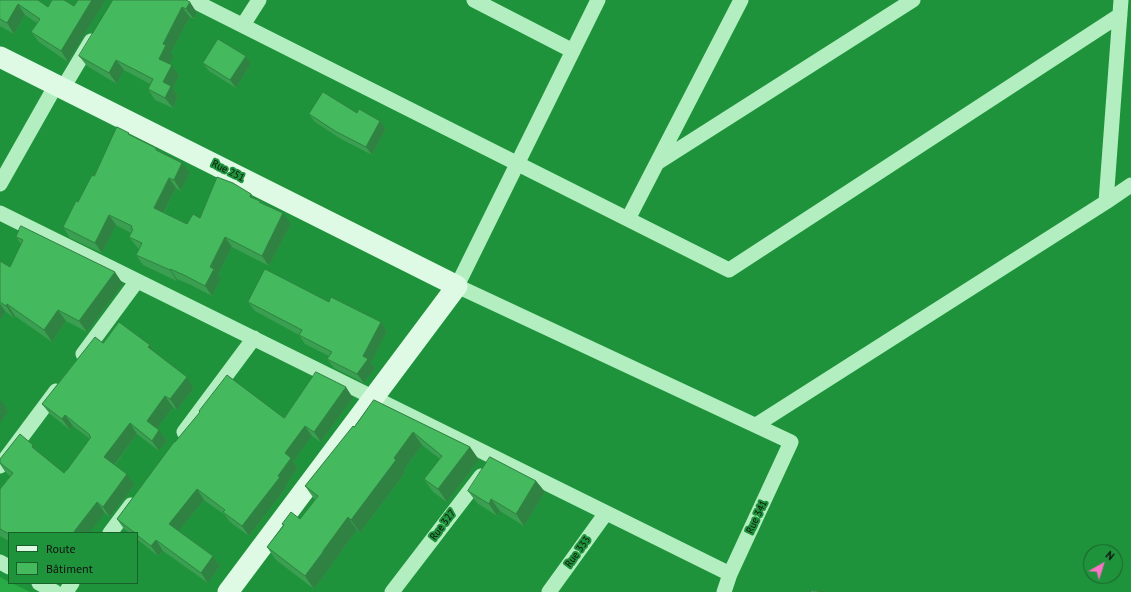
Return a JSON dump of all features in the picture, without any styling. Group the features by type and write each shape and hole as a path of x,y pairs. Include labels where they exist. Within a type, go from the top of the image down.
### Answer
{"main road":[{"name":"Rue 251","path":"0,57 457,286"},
{"path":"228,592 457,286"}],"street":[{"path":"192,0 729,270 1120,15"},
{"path":"243,26 259,0"},
{"path":"474,0 573,51"},
{"path":"598,0 457,286 756,425 1131,185"},
{"path":"628,219 740,0"},
{"path":"657,162 913,0"},
{"path":"1106,202 1121,0"},
{"path":"0,184 59,86 100,27"},
{"path":"0,213 730,574"},
{"path":"76,364 138,281"},
{"path":"175,445 254,338"},
{"path":"0,466 66,377"},
{"name":"Rue 341","path":"724,592 730,574 791,442 756,425"},
{"name":"Rue 327","path":"392,592 495,457"},
{"path":"111,532 138,495"},
{"name":"Rue 333","path":"549,592 606,513"},
{"path":"40,584 55,592"}],"green space":[{"path":"0,577 8,581 8,584 14,584 30,592 0,592"}],"building":[{"path":"0,0 38,0 48,7 52,0 64,0 74,6 78,0 92,0 61,51 31,32 40,19 18,4 7,23 0,19"},
{"path":"113,0 186,0 190,2 186,9 182,7 163,44 166,45 159,59 172,65 163,82 171,86 165,98 148,89 153,79 116,60 109,73 79,56"},
{"path":"218,39 246,56 230,80 203,63"},
{"path":"323,92 357,113 359,109 380,121 366,147 335,131 309,114"},
{"path":"117,127 156,148 156,150 182,163 174,180 169,178 154,208 187,224 193,214 200,218 217,177 233,183 251,194 250,197 283,213 262,256 225,237 210,267 214,269 205,286 184,275 136,255 142,243 129,237 133,229 131,229 132,226 109,215 95,243 63,227 76,201 78,202 92,175 94,176"},
{"path":"21,226 115,272 79,321 58,310 44,330 7,304 6,306 0,302 0,261 10,267 23,240 16,237"},
{"path":"265,269 329,302 331,297 381,322 363,356 368,359 357,374 327,359 332,352 299,335 302,330 248,302"},
{"path":"119,322 150,345 148,347 187,377 170,399 165,396 147,421 159,430 152,441 130,423 104,457 127,474 103,507 97,502 74,532 8,532 8,533 0,529 0,489 13,473 0,463 0,459 20,434 33,445 32,447 64,473 67,470 91,437 65,415 62,419 42,404 95,337 103,343"},
{"path":"316,372 346,387 314,432 305,426 285,453 291,458 278,476 280,477 242,526 223,512 225,510 197,489 169,524 213,556 201,573 156,540 151,546 138,536 138,532 134,532 117,519 174,442 200,412 199,411 227,375 284,418"},
{"path":"374,400 470,447 438,489 424,479 442,456 413,432 394,458 396,460 351,520 348,517 305,576 267,547 284,525 282,524 291,512 300,519 318,496 305,486 353,426 354,427"},
{"path":"490,457 536,481 516,514 491,499 489,504 468,491"},
{"path":"811,590 824,592 811,592"}]}
